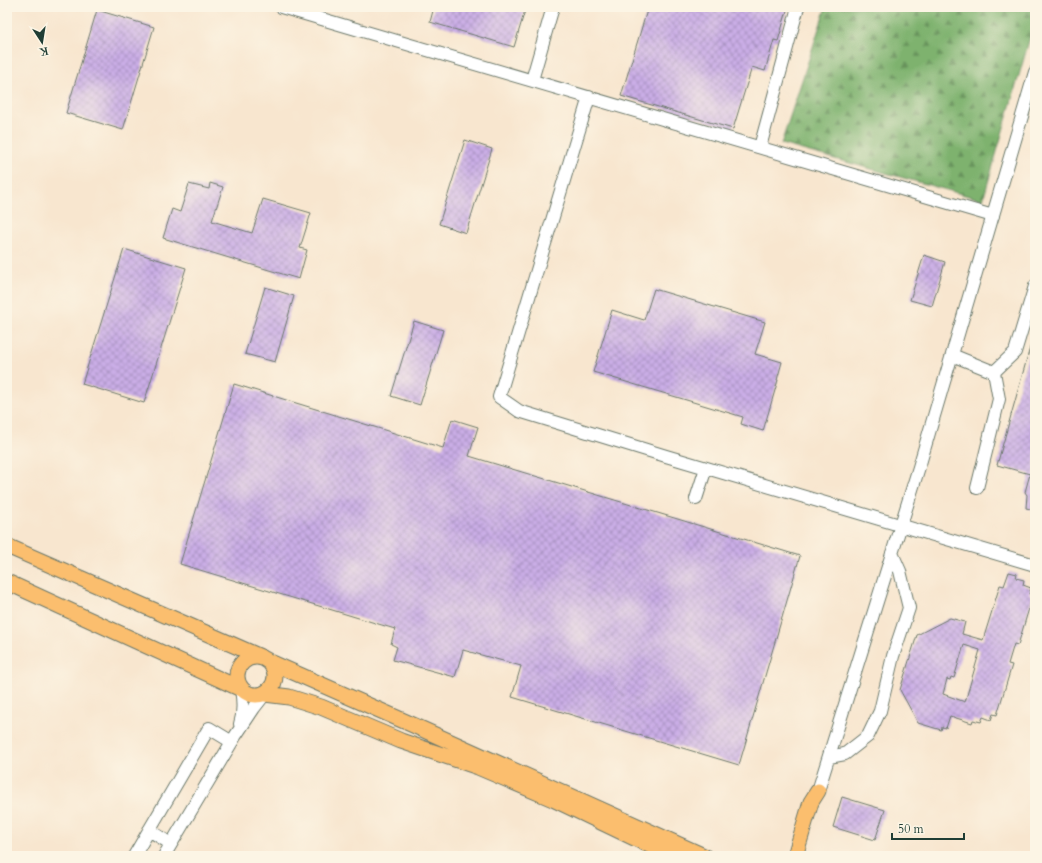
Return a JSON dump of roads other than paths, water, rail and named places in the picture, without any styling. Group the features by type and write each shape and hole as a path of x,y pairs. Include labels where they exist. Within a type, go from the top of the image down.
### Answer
{"main road":[{"path":"7,546 413,725 704,856"},
{"path":"7,582 241,689 252,696 264,694 274,685 275,672 272,666 265,660 250,658 240,665 236,678 241,689"},
{"path":"264,694 289,697 321,707 401,741 478,767 553,799 672,856"},
{"path":"783,856 800,852 811,802 818,791"}],"street":[{"path":"281,7 993,216"},
{"path":"532,80 553,7"},
{"path":"760,147 798,7"},
{"path":"818,791 901,526 1035,72"},
{"path":"590,97 500,397 519,410 706,468 1035,565"},
{"path":"994,372 1015,352 1035,286"},
{"path":"952,355 994,372"},
{"path":"977,488 999,399 994,372"},
{"path":"696,500 706,468"},
{"path":"829,756 845,754 868,736 880,711 893,656 908,608 900,571 892,553"},
{"path":"234,738 242,719 243,701 241,689"},
{"path":"164,856 234,738 264,694"},
{"path":"134,856 209,728 234,738"},
{"path":"149,830 171,844"}]}
